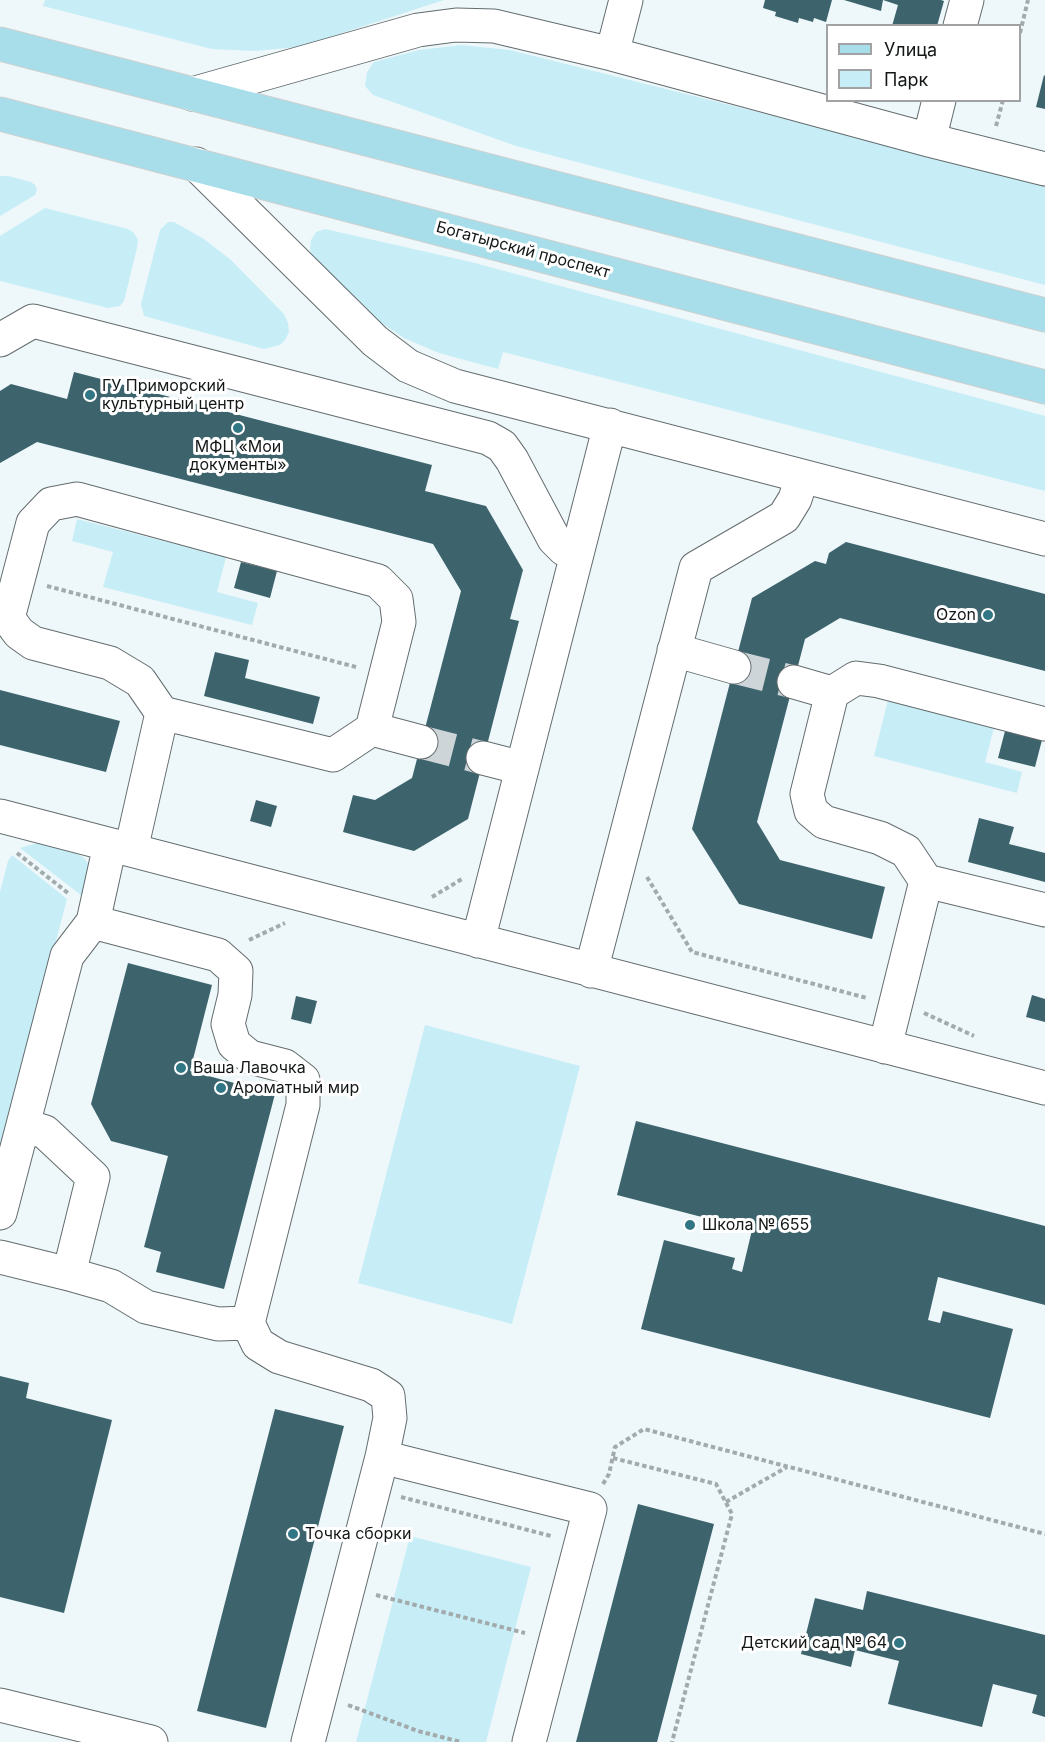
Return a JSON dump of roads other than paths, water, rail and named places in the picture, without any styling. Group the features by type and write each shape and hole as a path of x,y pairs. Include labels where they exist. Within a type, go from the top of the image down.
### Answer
{"main road":[{"path":"0,44 1045,315"},
{"name":"Богатырский проспект","path":"0,114 1045,387"}],"street":[{"path":"612,54 626,0"},
{"path":"961,24 967,0"},
{"path":"192,94 418,30 456,25 494,26 612,54 1045,169"},
{"path":"929,140 938,102"},
{"path":"196,164 375,340 408,366 455,386 1045,539"},
{"path":"0,340 33,321 488,438 502,446 512,460 554,539 564,549 577,554"},
{"path":"478,941 610,425"},
{"path":"591,971 696,568 784,517 795,499 802,477"},
{"path":"77,499 378,581 396,599 399,622 372,729 333,755 162,713 140,681 110,663 33,643 19,633 4,617 19,578 33,524 51,504 77,499"},
{"path":"674,650 734,667"},
{"path":"1045,724 879,681 856,678 832,693 807,794 811,811 824,822 880,838 906,851 926,881 1045,910"},
{"path":"794,682 832,693"},
{"path":"0,1213 67,956 93,922 120,847 162,713"},
{"path":"372,729 422,742"},
{"path":"483,758 522,768"},
{"path":"0,816 1045,1088"},
{"path":"885,1047 926,881"},
{"path":"93,922 218,955 236,971 235,995 228,1024 234,1044 250,1057 285,1066 303,1080 303,1105 248,1323 258,1344 279,1358 371,1385 388,1396 390,1418 382,1457 308,1742"},
{"path":"23,1125 45,1132 93,1177 69,1274"},
{"path":"0,1257 111,1286 146,1307 218,1324 248,1323"},
{"path":"382,1457 590,1509 529,1742"},
{"path":"0,1705 144,1741"}],"tunnel":[{"path":"734,667 794,682"},
{"path":"421,742 483,758"}],"place":[{"name":"ГУ Приморский культурный центр","path":"90,395"},
{"name":"МФЦ «Мои документы»","path":"238,428"},
{"name":"Ozon","path":"988,615"},
{"name":"Ваша Лавочка","path":"181,1068"},
{"name":"Ароматный мир","path":"221,1088"},
{"name":"Школа № 655","path":"690,1225"},
{"name":"Точка сборки","path":"293,1534"},
{"name":"Детский сад № 64","path":"899,1643"}]}
